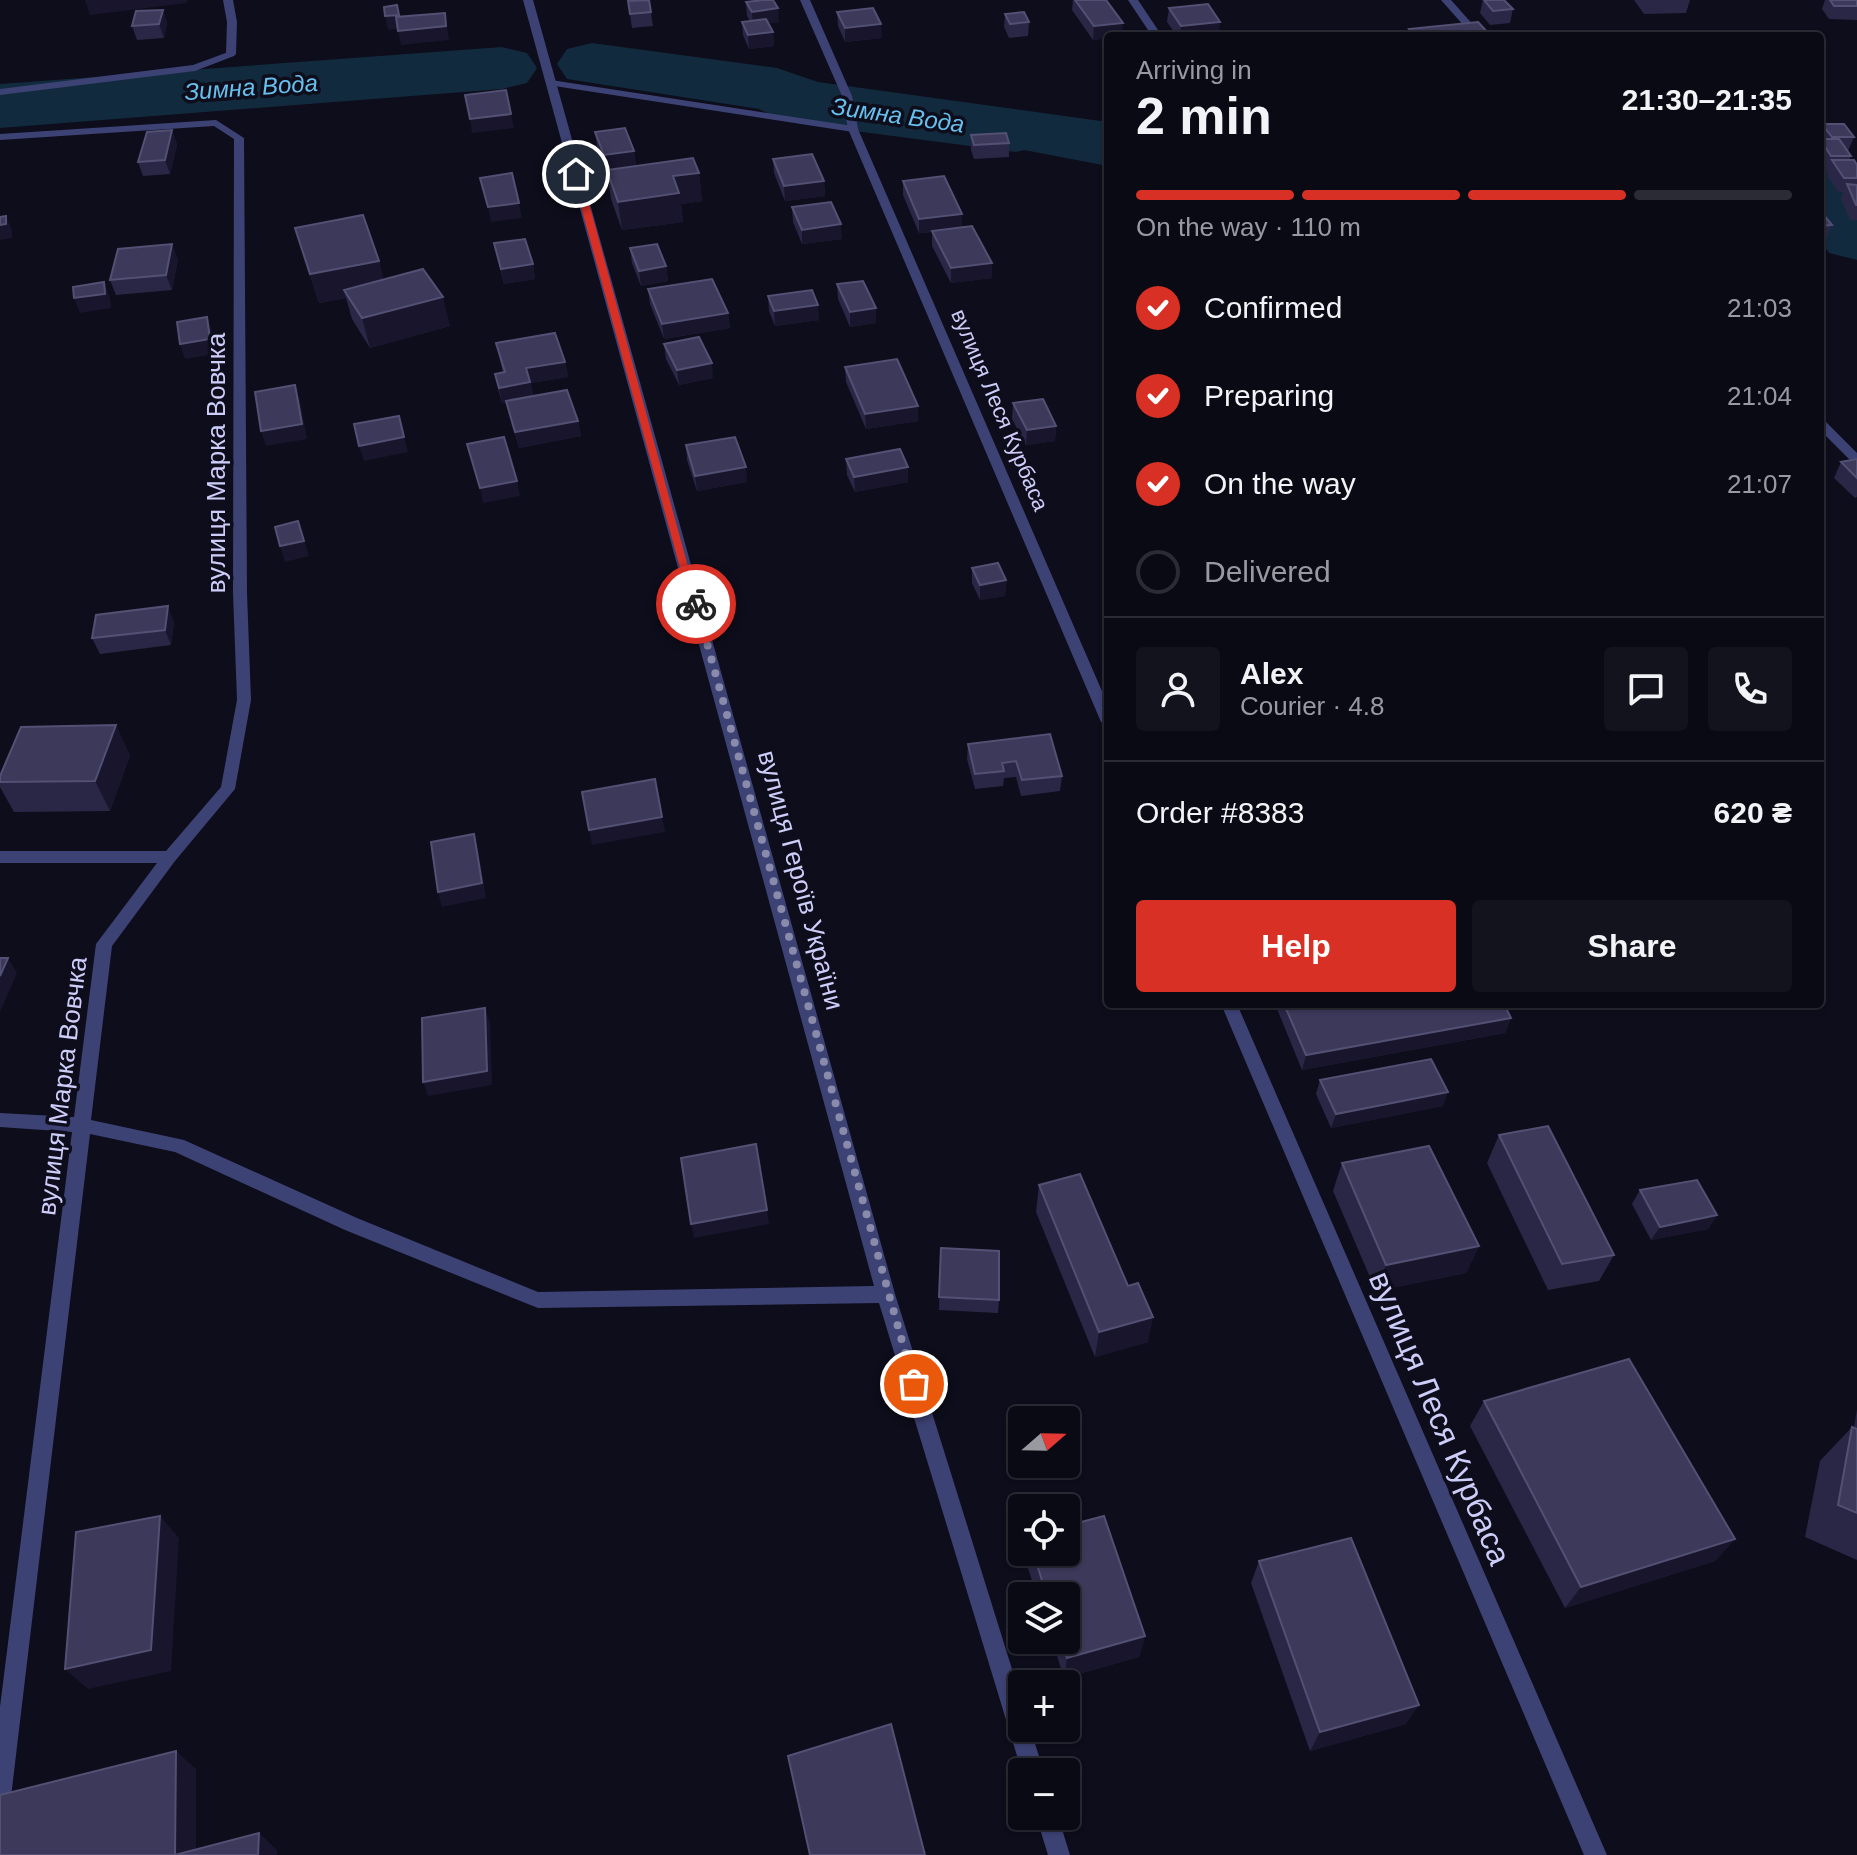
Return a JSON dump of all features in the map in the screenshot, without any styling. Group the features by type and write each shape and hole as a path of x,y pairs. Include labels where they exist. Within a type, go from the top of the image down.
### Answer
{"street":[{"path":"0,92 195,68 231,54 232,22 228,0"},
{"name":"вулиця Героїв України","path":"528,0 886,1294 1029,1758"},
{"name":"вулиця Леся Курбаса","path":"805,0 847,96 852,123 1104,713"},
{"path":"1133,0 1154,32"},
{"path":"1446,0 1474,32"},
{"path":"551,83 852,123"},
{"name":"вулиця Марка Вовчка","path":"0,137 216,123 239,138 240,593 244,700 228,789 170,857 104,944 0,1797"},
{"path":"1824,427 1857,460"},
{"path":"0,857 170,857"},
{"name":"вулиця Леся Курбаса","path":"1231,1008 1596,1855"},
{"path":"0,1120 82,1125 178,1145 351,1224 538,1300 886,1294"},
{"path":"1051,1830 1059,1855"}],"building":[{"path":"649,0 651,12 630,14 628,1"},
{"path":"773,0 778,8 752,12 746,2"},
{"path":"1075,0 1106,0 1123,23 1094,26"},
{"path":"1484,0 1504,0 1513,9 1493,11"},
{"path":"1830,0 1857,0 1857,6 1834,6"},
{"path":"1208,4 1220,22 1181,26 1169,8"},
{"path":"397,5 399,15 385,16 384,7"},
{"path":"873,8 881,24 845,28 837,12"},
{"path":"163,10 159,24 132,26 136,11"},
{"path":"1024,12 1029,22 1010,24 1005,14"},
{"path":"445,13 446,26 398,31 396,17"},
{"path":"766,19 773,32 748,35 742,22"},
{"path":"1478,22 1487,32 1412,32 1409,29"},
{"path":"506,90 511,114 470,119 465,95"},
{"path":"1824,124 1844,124 1854,137 1832,137"},
{"path":"625,128 634,151 604,155 595,132"},
{"path":"172,130 165,160 138,162 147,132"},
{"path":"1006,133 1009,143 974,145 971,135"},
{"path":"1824,139 1839,139 1851,156 1831,156"},
{"path":"812,154 824,181 784,186 773,159"},
{"path":"693,158 699,173 673,176 679,193 618,202 607,170"},
{"path":"1832,160 1854,160 1857,178 1844,178"},
{"path":"512,173 519,203 488,207 480,178"},
{"path":"944,176 962,214 919,219 903,181"},
{"path":"1847,184 1857,185 1857,205 1856,205"},
{"path":"831,202 841,224 802,230 792,207"},
{"path":"363,215 379,261 310,274 295,228"},
{"path":"1824,215 1832,225 1824,226"},
{"path":"6,216 6,224 0,225 0,217"},
{"path":"972,226 992,263 951,268 932,231"},
{"path":"525,239 533,264 501,269 494,243"},
{"path":"172,244 166,275 110,280 118,249"},
{"path":"657,244 666,266 639,271 630,248"},
{"path":"423,269 443,297 362,318 344,290"},
{"path":"712,279 728,313 662,324 648,289"},
{"path":"863,281 876,308 850,312 837,284"},
{"path":"104,282 105,294 74,298 73,287"},
{"path":"812,290 818,305 774,311 768,296"},
{"path":"207,317 210,339 180,344 177,322"},
{"path":"555,333 565,362 526,368 530,382 499,388 495,374 505,372 496,343"},
{"path":"699,337 712,363 677,370 664,344"},
{"path":"897,359 918,406 865,414 845,367"},
{"path":"295,385 302,424 261,431 255,392"},
{"path":"567,390 578,421 515,432 506,401"},
{"path":"1043,399 1056,426 1027,430 1013,403"},
{"path":"399,416 404,437 359,446 354,424"},
{"path":"504,437 517,481 480,488 467,444"},
{"path":"735,437 746,467 695,476 686,445"},
{"path":"900,449 908,467 854,477 846,459"},
{"path":"1857,459 1857,478 1841,462"},
{"path":"298,521 304,541 280,546 275,527"},
{"path":"998,563 1006,580 980,585 972,568"},
{"path":"168,606 165,630 92,638 96,615"},
{"path":"116,725 95,781 0,782 21,727"},
{"path":"1050,734 1062,776 1022,780 1016,761 1002,763 1004,771 975,774 968,744"},
{"path":"655,779 662,817 589,830 582,792"},
{"path":"474,834 482,883 438,892 431,842"},
{"path":"0,958 8,958 0,976"},
{"path":"485,1008 487,1071 423,1082 422,1018"},
{"path":"1286,1008 1506,1008 1511,1018 1306,1055"},
{"path":"1431,1059 1448,1092 1336,1114 1320,1080"},
{"path":"1548,1126 1614,1255 1562,1264 1499,1135"},
{"path":"756,1144 767,1210 691,1224 681,1158"},
{"path":"1429,1146 1479,1246 1386,1265 1342,1163"},
{"path":"1080,1174 1128,1286 1138,1283 1153,1317 1099,1332 1039,1185"},
{"path":"1697,1180 1717,1215 1660,1227 1640,1190"},
{"path":"941,1248 999,1251 999,1300 939,1297"},
{"path":"1629,1359 1735,1539 1581,1587 1484,1401"},
{"path":"1852,1427 1857,1429 1857,1513 1838,1505"},
{"path":"160,1516 151,1650 65,1669 76,1532"},
{"path":"1104,1516 1145,1636 1067,1658 1066,1654 1080,1654 1080,1582 1043,1582 1037,1566 1080,1566 1080,1522"},
{"path":"1351,1538 1419,1705 1320,1732 1259,1561"},
{"path":"891,1724 925,1855 810,1855 788,1756"},
{"path":"176,1751 175,1855 0,1855 0,1795"},
{"path":"259,1833 258,1855 175,1855"}],"waterway":[{"name":"Зимна Вода","path":"592,64 777,90 801,102 1016,130"},
{"name":"Зимна Вода","path":"0,106 502,68"},
{"name":"Зимна Вода","path":"1051,135 1104,143"},
{"name":"Зимна Вода","path":"1824,191 1857,236"}],"way so far":[{"path":"696,604 886,1294 914,1384"}],"route":[{"path":"576,174 696,604"}]}
